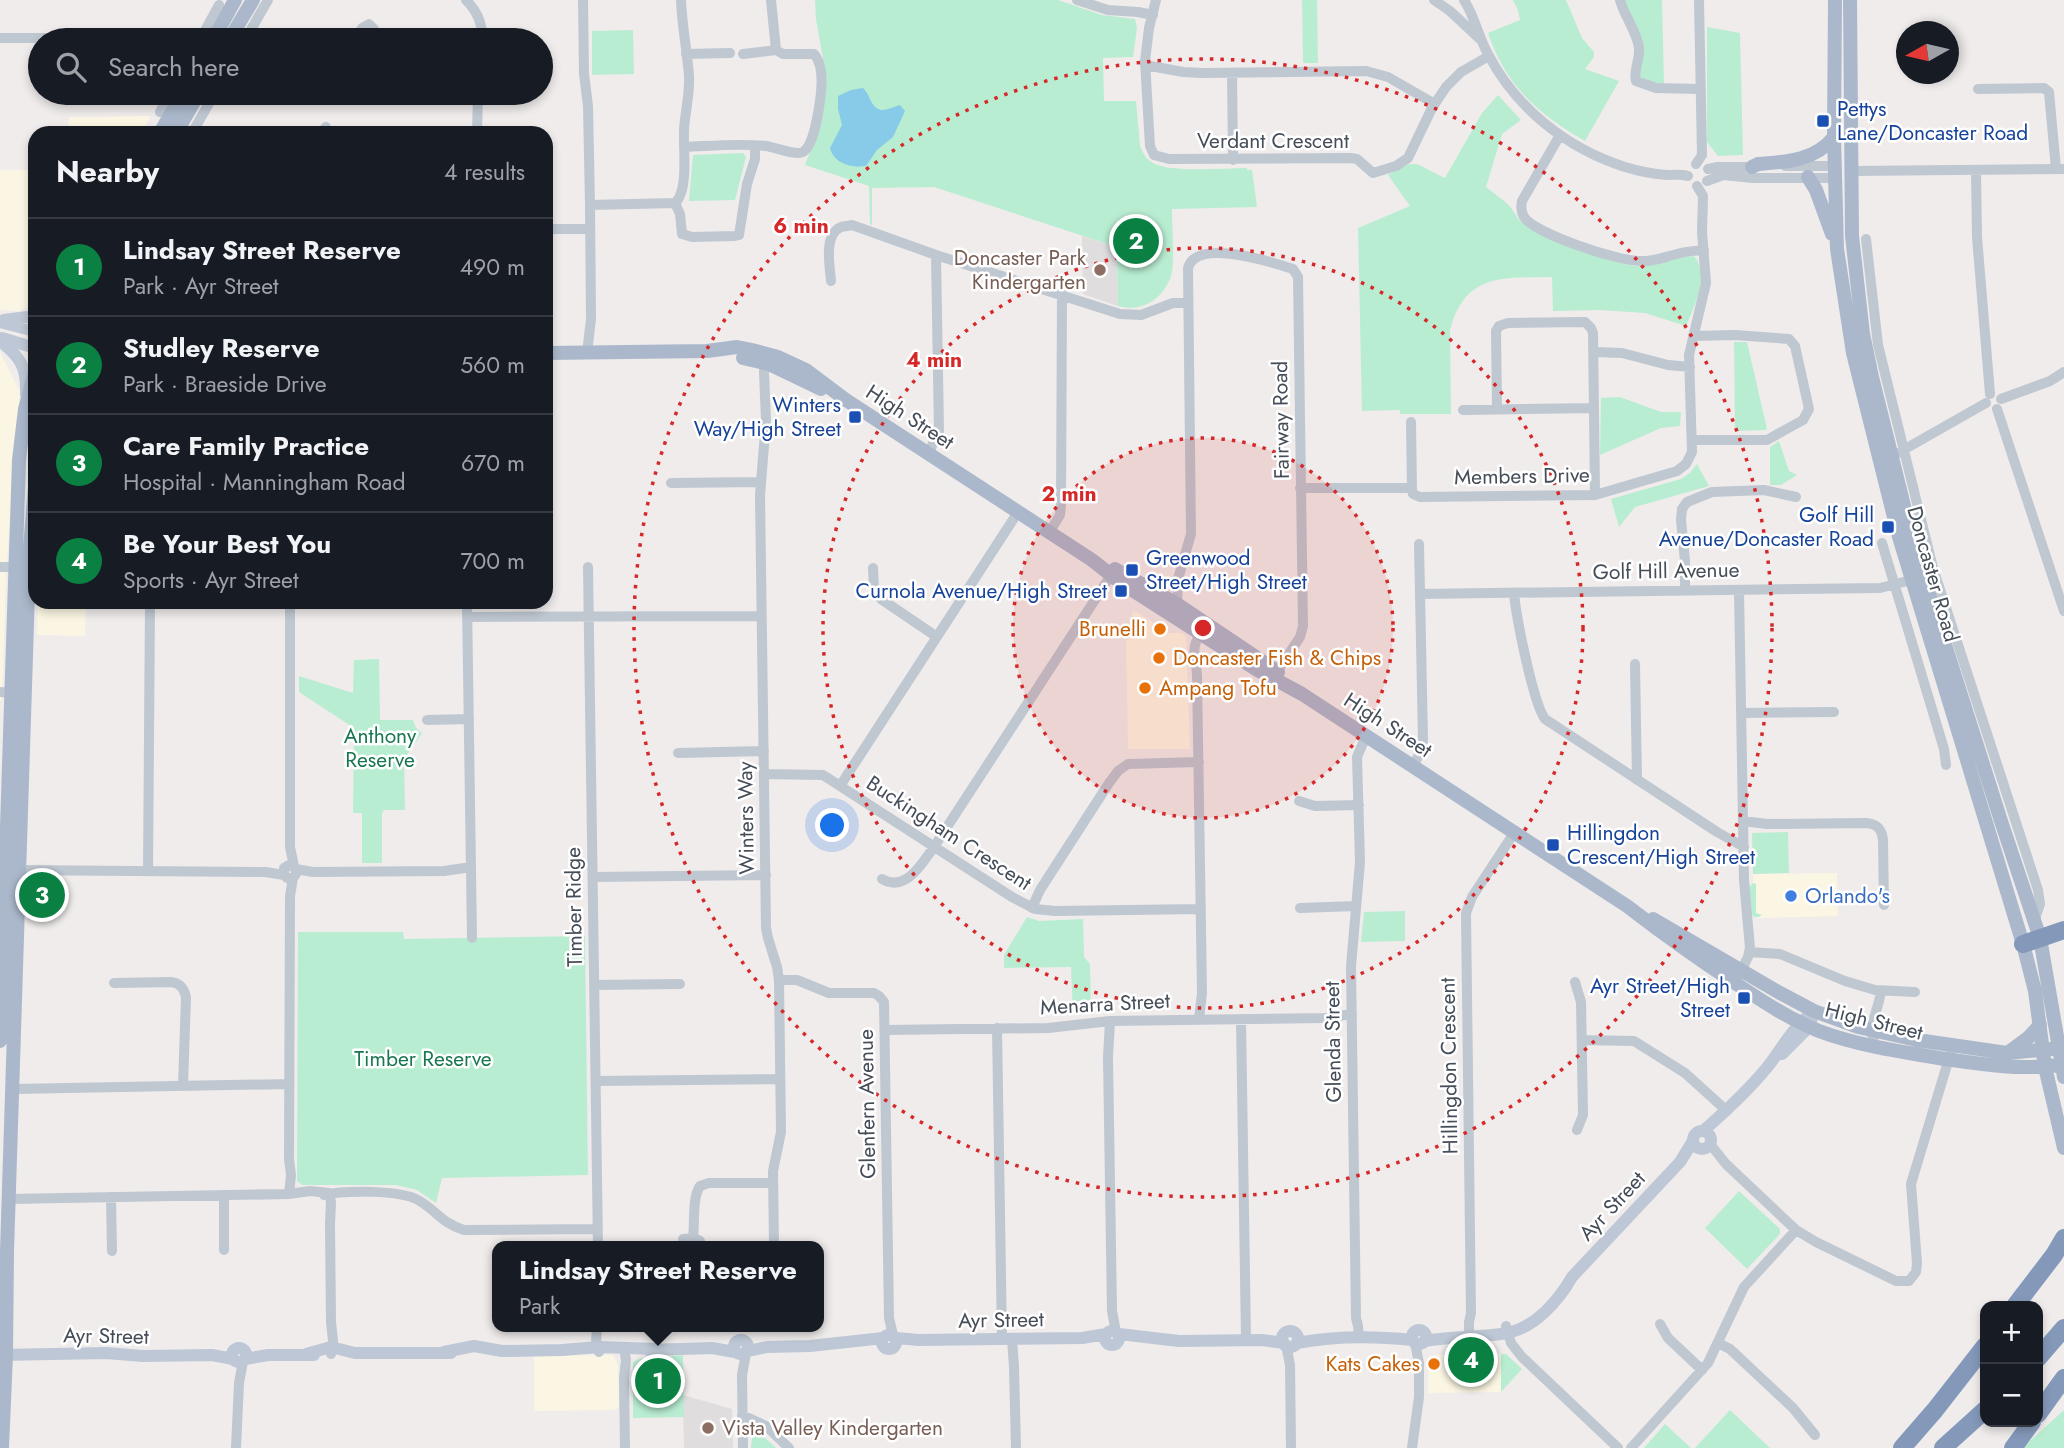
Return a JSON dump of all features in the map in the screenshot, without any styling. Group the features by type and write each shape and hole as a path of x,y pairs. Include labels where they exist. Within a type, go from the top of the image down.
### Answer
{"highway":[{"path":"2033,934 2064,930"},
{"path":"2019,1301 2059,1252 2064,1238"},
{"path":"2043,1352 2064,1328"},
{"path":"1902,1448 1980,1352"},
{"path":"2043,1407 2064,1378"},
{"path":"1943,1448 1980,1415"},
{"path":"2012,1448 2028,1427"}],"main road":[{"path":"214,28 236,0"},
{"path":"236,28 253,0"},
{"name":"Doncaster Road","path":"1835,0 1834,137 1837,249 1853,353 1911,580 2013,911 2033,934 2035,991 2042,1050 2064,1148"},
{"name":"Doncaster Road","path":"1850,0 1852,236 1857,291 1870,366 1897,454 1915,550 2012,854 2033,934 2063,1071"},
{"path":"164,126 176,105"},
{"path":"180,126 192,105"},
{"path":"1752,167 1797,160 1825,148 1834,137"},
{"path":"1836,172 1852,171"},
{"path":"1808,177 1816,190 1837,249"},
{"name":"High Street","path":"553,353 707,351 737,347 812,373 846,400 1049,533 1275,675 1627,906 1668,926 1738,977 1767,1004 1805,1024 1836,1036 1874,1039 1952,1052 2003,1067 2045,1067 2063,1071"},
{"path":"10,792 22,568 19,460 28,398"},
{"path":"2,1448 13,1088 13,870 6,692 28,538"},
{"name":"High Street","path":"1113,572 1158,592 1177,604 1206,632"},
{"path":"2012,854 2010,876 2019,906 2013,911"},
{"path":"0,1041 13,870"},
{"name":"High Street","path":"1738,977 1874,1039"},
{"path":"2007,1053 2039,1026"},
{"name":"High Street","path":"1952,1052 2007,1053 2059,1048"},
{"path":"2021,1068 2036,1075 2049,1090"}],"street":[{"path":"252,28 268,0"},
{"path":"466,0 474,8 481,28"},
{"path":"583,0 584,74 589,106 591,353"},
{"path":"590,205 675,203 680,197 684,174 689,77 681,0"},
{"path":"771,0 776,50"},
{"path":"1077,0 1108,10 1153,15"},
{"name":"Verdant Crescent","path":"1156,0 1145,65 1150,146 1152,153 1158,157 1182,160 1351,158 1357,159 1373,173 1381,172 1408,158 1446,87 1461,72 1489,56"},
{"path":"1434,0 1466,24 1482,42"},
{"path":"1464,0 1489,56 1515,94 1560,135 1585,150 1625,167 1655,174 1688,176"},
{"path":"1620,0 1638,44 1639,60 1634,76 1636,82 1656,88 1700,89"},
{"path":"1699,0 1702,155 1689,170 1690,182 1697,186 1702,185 1723,175 1753,178 1808,177 1836,172"},
{"path":"209,28 219,5"},
{"path":"0,37 28,37"},
{"path":"684,147 766,146 798,153 804,151 814,132 818,115 821,93 818,59 814,54 783,54 776,50 743,54"},
{"path":"686,54 730,53"},
{"path":"1145,65 1183,72 1374,72 1435,104"},
{"path":"1231,73 1233,160"},
{"path":"1852,171 2060,169 2049,92 2044,89 1978,89"},
{"path":"160,112 164,105"},
{"path":"196,126 208,105"},
{"path":"477,126 478,105"},
{"path":"1560,135 1522,201 1525,219 1535,226 1594,251 1632,261 1650,261 1683,252 1704,250"},
{"path":"675,203 680,214 682,234 685,236 739,235 747,184 755,159 755,146"},
{"path":"1696,164 1708,169 1707,181"},
{"path":"1708,169 1718,166 1836,172"},
{"path":"1976,170 1977,237 1988,398"},
{"name":"Members Drive","path":"1300,488 1412,488 1413,494 1420,497 1595,495 1677,471 1688,461 1692,452 1689,355 1705,292 1703,196 1697,186"},
{"path":"831,281 831,237 839,228 852,225 1120,314 1141,315 1173,303 1188,303 1191,534 1178,579 1177,604"},
{"path":"553,229 590,229"},
{"name":"Doncaster Road","path":"1866,239 1878,345 1897,454 2038,891 2040,904 2033,934"},
{"name":"Fairway Road","path":"1188,303 1188,268 1192,259 1203,254 1244,254 1289,267 1298,277 1303,626 1300,637 1275,675"},
{"path":"928,454 939,431 936,255"},
{"path":"1049,533 1058,520 1061,506 1062,294"},
{"path":"0,321 28,317"},
{"path":"0,321 28,329"},
{"path":"1497,409 1496,331 1503,324 1585,322 1591,328 1593,352 1595,495"},
{"path":"1692,440 1767,440 1802,420 1809,409 1795,346 1789,339 1735,335 1693,336"},
{"path":"0,340 28,346"},
{"path":"0,340 15,354 26,375 25,409"},
{"path":"1593,352 1622,354 1689,367"},
{"name":"Winters Way","path":"771,360 766,388 761,482 761,616 767,933 779,980 781,1138 774,1165 774,1241"},
{"path":"1999,404 2064,372"},
{"path":"1897,454 1997,394 2064,611"},
{"path":"1463,410 1594,408"},
{"path":"1411,422 1412,488"},
{"path":"671,483 761,482"},
{"path":"1685,590 1681,514 1687,502 1712,492 1764,490 1796,497"},
{"path":"840,786 1018,512"},
{"name":"Doncaster Road","path":"1882,543 1944,749 1946,765"},
{"path":"1413,766 1423,740 1419,544"},
{"path":"0,567 22,568"},
{"name":"Timber Ridge","path":"588,568 598,1241"},
{"path":"873,568 873,585 881,599 937,637"},
{"path":"883,879 893,883 904,881 922,863 1113,572"},
{"path":"1158,592 1170,589 1178,579"},
{"name":"Golf Hill Avenue","path":"1420,594 1880,588 1911,580"},
{"path":"1738,977 1749,952 1743,825 1739,590"},
{"path":"1514,593 1538,705 1550,724 1727,838 1744,846"},
{"path":"148,871 150,609"},
{"path":"289,1194 290,609"},
{"path":"467,609 472,938"},
{"path":"467,617 761,616"},
{"path":"1202,1019 1196,662 1206,632"},
{"path":"1635,664 1637,780"},
{"path":"1742,713 1834,712"},
{"path":"427,720 469,719"},
{"name":"Glenda Street","path":"1356,1338 1359,1326 1356,1318 1351,966 1360,862 1358,765 1369,738"},
{"path":"678,753 764,751"},
{"path":"1032,908 1040,890 1118,771 1132,763 1199,762"},
{"name":"Buckingham Crescent","path":"765,774 819,774 1032,908 1046,911 1201,909"},
{"path":"1299,801 1315,806 1359,805"},
{"path":"1743,825 1866,823 1877,827 1883,840 1884,905"},
{"name":"Hillingdon Crescent","path":"1472,1337 1466,913 1472,897 1514,833"},
{"path":"13,870 471,871"},
{"path":"593,877 766,875"},
{"path":"1300,908 1356,906"},
{"path":"1749,952 1780,954 1845,981 1881,991 1915,992"},
{"name":"Glenfern Avenue","path":"779,980 797,980 829,993 877,994 885,1006 889,1341"},
{"path":"114,983 174,982 183,989 186,997 183,1086"},
{"path":"1575,982 1581,1002 1582,1040 1583,1115 1577,1130"},
{"path":"594,985 680,984"},
{"path":"1874,1039 1881,991"},
{"name":"Ayr Street","path":"3,1355 106,1353 143,1356 320,1356 331,1349 342,1356 355,1353 444,1352 474,1346 502,1351 599,1349 624,1353 639,1347 741,1349 854,1341 872,1344 919,1340 1112,1337 1290,1341 1419,1339 1492,1334 1527,1325 1542,1314 1567,1287 1572,1277 1680,1161 1703,1142 1814,1011"},
{"name":"Menarra Street","path":"886,1030 1048,1028 1107,1021 1352,1017"},
{"path":"1241,1019 1246,1340"},
{"path":"1107,1021 1112,1337"},
{"path":"997,1028 1016,1448"},
{"path":"1582,1040 1634,1041 1685,1073 1727,1111"},
{"path":"1703,1142 1796,1230 1896,1281 1906,1282 1912,1279 1917,1264 1911,1184 1952,1052"},
{"path":"596,1081 780,1079"},
{"path":"13,1088 289,1084"},
{"path":"692,1239 695,1196 700,1186 709,1183 773,1183"},
{"path":"9,1199 289,1194 310,1191 402,1194 426,1205 445,1222 464,1230 597,1229"},
{"path":"329,1193 327,1207 330,1224 331,1349"},
{"path":"224,1195 225,1250"},
{"path":"111,1197 112,1251"},
{"path":"1631,1448 1702,1370 1717,1346 1744,1287 1796,1230"},
{"path":"1660,1324 1675,1345 1702,1370"},
{"path":"1507,1330 1511,1343 1522,1357 1618,1448"},
{"path":"599,1332 599,1349"},
{"path":"1412,1448 1419,1402 1419,1339"},
{"path":"1290,1341 1291,1448"},
{"path":"1717,1346 1736,1356 1793,1408 1815,1435"},
{"path":"741,1349 743,1448"},
{"path":"624,1353 625,1448"},
{"path":"236,1448 239,1357"},
{"path":"742,1415 765,1426 789,1448"}],"shaded area":[{"path":"151,116 145,126 68,126 69,117"},
{"path":"0,170 28,170 28,307 19,311 0,310"},
{"name":"Doncaster Park Kindergarten","path":"1082,236 1117,247 1118,306 1083,294"},
{"path":"0,352 20,392 6,574 2,701 0,701"},
{"path":"38,609 86,609 85,636 37,635"},
{"path":"1133,610 1162,628 1162,633 1181,633 1186,636 1190,749 1128,749 1126,640"},
{"path":"1837,873 1838,916 1756,918 1752,915 1750,885 1753,883 1753,874"},
{"path":"1501,1354 1501,1392 1428,1393 1428,1357"},
{"path":"613,1355 618,1365 619,1406 616,1410 534,1411 534,1356"},
{"name":"Vista Valley Kindergarten","path":"683,1395 732,1409 733,1448 684,1448"}],"green space":[{"path":"815,0 1058,0 1102,15 1135,19 1137,28 1133,57 1103,58 1104,101 1136,101 1140,145 1153,163 1184,169 1252,170 1257,207 1172,209 1171,276 1157,297 1135,308 1118,306 1117,247 934,187 872,188 872,225 869,186 805,165 818,130 825,70"},
{"path":"1302,0 1317,0 1318,63 1303,63"},
{"path":"1513,0 1566,0 1582,38 1594,52 1594,57 1585,69 1619,81 1585,141 1538,109 1514,83 1495,52 1488,33 1520,20"},
{"path":"1623,0 1662,0 1664,85 1640,81 1643,53"},
{"path":"1707,27 1740,33 1743,155 1718,156 1707,142"},
{"path":"633,30 634,74 592,75 592,31"},
{"path":"1498,95 1521,120 1502,134 1486,187 1506,202 1528,227 1594,255 1636,266 1694,256 1699,264 1701,282 1686,326 1645,313 1553,311 1552,277 1488,282 1465,298 1450,330 1451,414 1400,414 1400,410 1362,411 1358,228 1410,206 1388,175 1398,169 1417,164 1445,178 1482,113"},
{"path":"743,153 746,157 735,200 689,201 693,155"},
{"path":"1734,342 1747,342 1767,429 1765,430 1735,431"},
{"path":"1620,397 1661,412 1681,412 1680,426 1661,428 1600,455 1601,398"},
{"path":"1779,441 1789,471 1797,475 1781,485 1770,485 1770,447"},
{"path":"1697,464 1709,486 1635,507 1619,527 1611,499 1681,479"},
{"name":"Anthony Reserve","path":"379,659 380,720 413,720 422,733 404,759 405,810 384,810 382,813 382,863 362,863 362,813 353,813 354,728 299,692 299,676 353,693 354,660"},
{"path":"1788,832 1789,873 1753,874 1752,833"},
{"path":"1753,883 1756,884 1756,913 1762,915 1759,917 1752,914 1749,887"},
{"path":"1405,911 1405,941 1361,942 1364,912"},
{"path":"1027,917 1039,921 1083,919 1084,957 1090,964 1091,1013 1073,1013 1071,967 1004,968 1004,955"},
{"name":"Timber Reserve","path":"298,932 403,932 404,939 585,936 588,1175 442,1178 436,1203 417,1190 396,1185 302,1185 297,1181"},
{"path":"1739,1191 1780,1229 1780,1234 1747,1269 1705,1228"},
{"path":"1501,1354 1506,1354 1522,1369 1501,1392"},
{"path":"683,1355 684,1417 633,1418 633,1362 639,1359"},
{"path":"1730,1410 1770,1448 1695,1448"},
{"path":"2064,1410 2064,1448 2022,1448"},
{"path":"1665,1424 1691,1448 1644,1448"},
{"path":"756,1434 762,1435 776,1448 751,1448 752,1438"}],"water":[{"path":"863,88 878,109 900,105 905,111 893,137 877,150 866,166 855,166 839,161 830,148 842,125 838,96"}],"place":[{"name":"Pettys Lane/Doncaster Road","path":"1823,121"},
{"name":"Studley Reserve","path":"1136,241"},
{"name":"Doncaster Park Kindergarten","path":"1100,270"},
{"name":"Winters Way/High Street","path":"855,417"},
{"name":"Golf Hill Avenue/Doncaster Road","path":"1888,527"},
{"name":"Greenwood Street/High Street","path":"1132,570"},
{"name":"Curnola Avenue/High Street","path":"1121,591"},
{"name":"Brunelli","path":"1160,629"},
{"name":"Doncaster Fish & Chips","path":"1159,658"},
{"name":"Ampang Tofu","path":"1145,688"},
{"name":"Hillingdon Crescent/High Street","path":"1553,845"},
{"name":"Care Family Practice","path":"42,895"},
{"name":"Orlando's","path":"1791,896"},
{"name":"Ayr Street/High Street","path":"1744,998"},
{"name":"Be Your Best You","path":"1471,1360"},
{"name":"Kats Cakes","path":"1434,1364"},
{"name":"Lindsay Street Reserve","path":"658,1381"},
{"name":"Vista Valley Kindergarten","path":"708,1428"}]}
